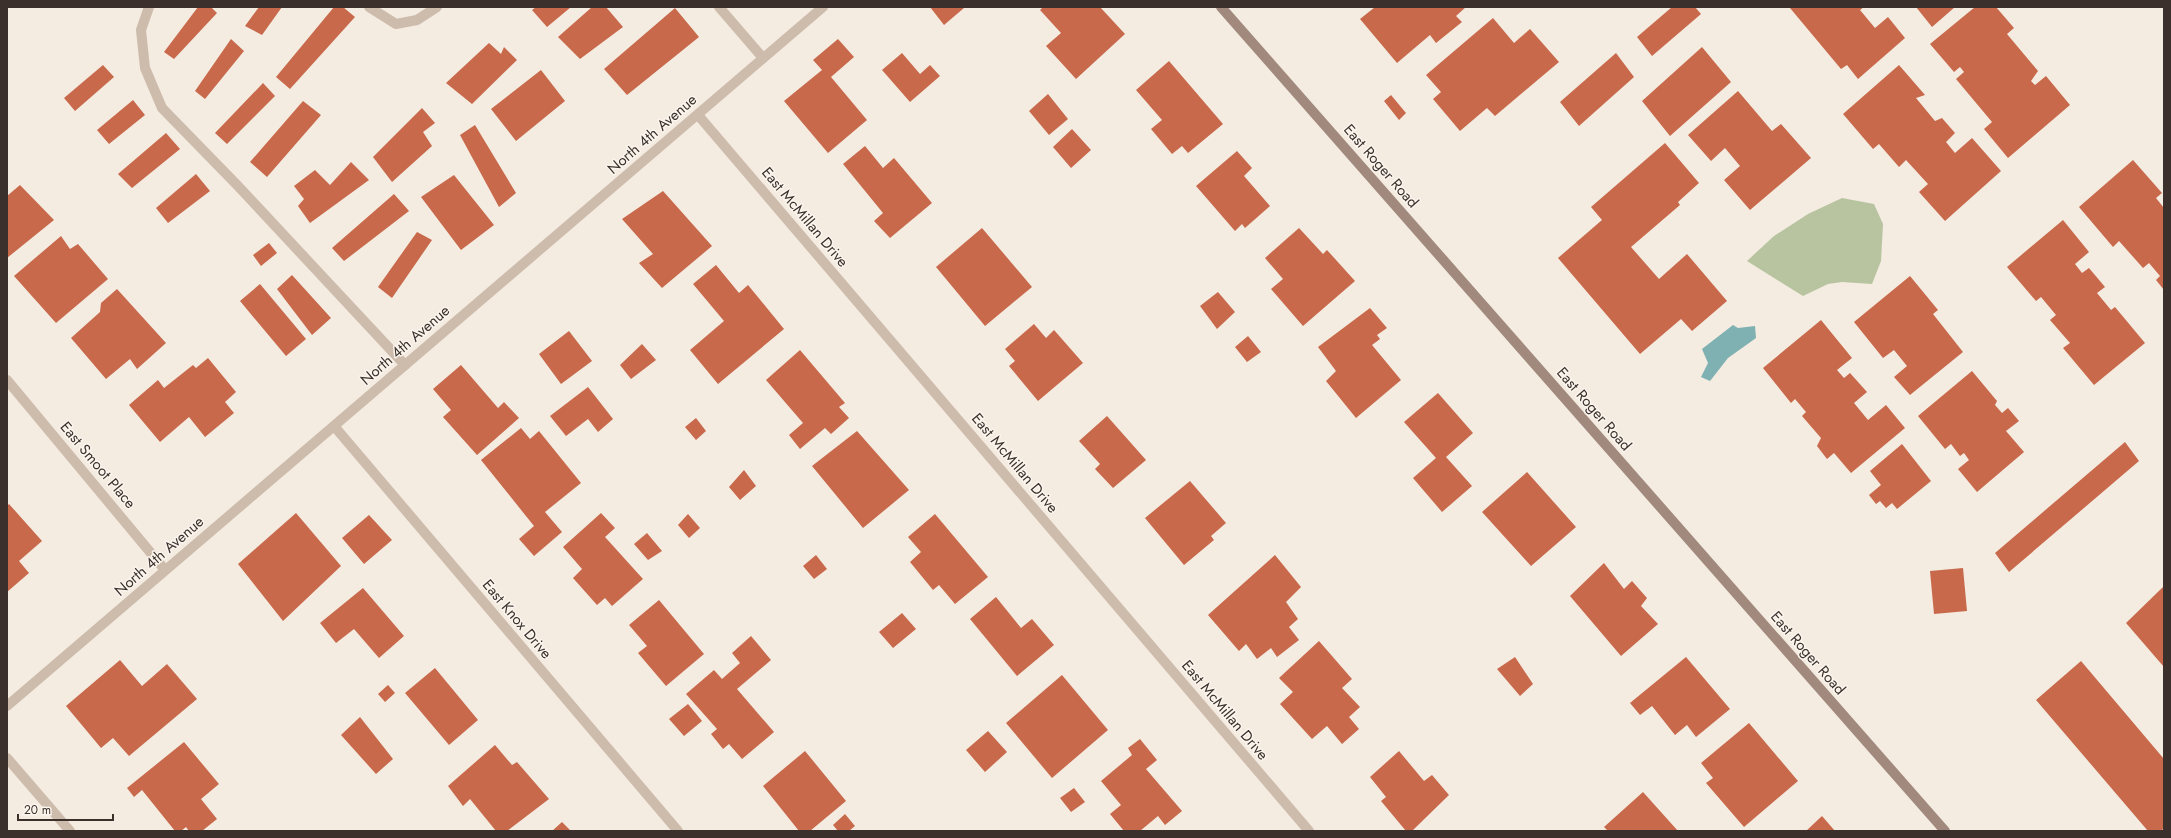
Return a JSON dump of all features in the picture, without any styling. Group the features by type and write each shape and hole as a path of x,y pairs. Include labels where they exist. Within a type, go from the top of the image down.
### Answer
{"street":[{"path":"149,7 141,30 145,68 162,108 244,192 405,365"},
{"path":"369,7 396,24 417,20 437,7"},
{"path":"719,7 763,58"},
{"name":"North 4th Avenue","path":"7,706 823,7"},
{"name":"East Roger Road","path":"1221,7 1945,831"},
{"name":"East McMillan Drive","path":"698,115 1309,831"},
{"name":"East Smoot Place","path":"7,380 165,570"},
{"name":"East Knox Drive","path":"334,426 678,831"},
{"path":"7,758 70,831"}],"green space":[{"path":"1842,198 1874,204 1883,224 1881,261 1872,284 1842,282 1828,284 1803,296 1747,261 1774,236 1808,214"}],"water":[{"path":"1733,325 1738,328 1755,326 1756,338 1728,358 1710,381 1701,377 1708,363 1702,349"}],"building":[{"path":"198,7 211,7 217,13 174,59 164,52"},
{"path":"259,7 282,7 262,35 245,26"},
{"path":"334,7 343,7 355,17 290,89 276,77"},
{"path":"536,7 571,7 547,27 532,10"},
{"path":"592,7 606,7 623,27 580,59 558,37"},
{"path":"930,7 962,7 964,8 944,25"},
{"path":"1043,7 1100,7 1125,34 1076,79 1046,46 1061,33 1040,10"},
{"path":"1375,7 1466,7 1456,16 1462,22 1436,43 1430,35 1397,63 1360,19"},
{"path":"1672,7 1695,7 1701,14 1652,56 1637,37"},
{"path":"1864,7 1860,10 1875,28 1888,17 1905,38 1858,79 1847,65 1841,69 1790,8"},
{"path":"1916,7 1955,7 1932,27"},
{"path":"1975,7 1996,7 2014,28 2007,34 2038,71 2031,81 2035,85 2046,76 2070,105 2008,158 1984,129 1992,122 1956,79 1964,72 1960,67 1954,72 1930,44"},
{"path":"675,8 699,37 627,95 604,69"},
{"path":"1493,18 1514,43 1530,29 1559,62 1495,116 1487,108 1460,131 1433,99 1441,92 1426,75"},
{"path":"231,39 244,51 205,99 195,91"},
{"path":"838,39 854,57 831,77 867,120 828,153 784,101 822,70 813,60"},
{"path":"489,43 501,54 504,47 517,60 472,104 446,83"},
{"path":"1702,47 1731,82 1670,136 1642,101"},
{"path":"902,53 920,74 930,65 940,76 910,102 882,70"},
{"path":"1616,53 1634,77 1579,126 1560,102"},
{"path":"1169,61 1223,124 1188,153 1182,146 1172,154 1151,129 1162,120 1136,90"},
{"path":"103,65 114,77 75,111 64,98"},
{"path":"1899,65 1925,95 1916,98 1935,121 1942,118 1955,133 1946,142 1955,153 1972,138 2001,171 1945,221 1919,192 1928,184 1906,160 1899,167 1879,144 1873,149 1843,114"},
{"path":"541,70 565,101 516,141 491,109"},
{"path":"263,83 275,96 227,144 215,133"},
{"path":"1738,91 1772,131 1781,124 1811,158 1750,210 1724,180 1740,166 1725,148 1711,161 1688,135"},
{"path":"1048,94 1068,119 1049,135 1029,111"},
{"path":"1391,95 1406,113 1399,120 1384,101"},
{"path":"133,100 145,115 109,144 97,130"},
{"path":"303,101 321,115 267,177 250,162"},
{"path":"422,108 435,123 423,132 432,146 392,182 373,157"},
{"path":"475,125 516,193 499,207 460,135"},
{"path":"1072,129 1091,150 1071,168 1053,147"},
{"path":"166,133 180,149 132,188 118,174"},
{"path":"1665,143 1699,183 1678,202 1680,205 1631,247 1659,279 1687,254 1727,301 1692,331 1681,319 1640,354 1558,258 1602,220 1591,207"},
{"path":"865,146 883,168 894,158 932,203 890,238 874,221 883,213 843,164"},
{"path":"1237,151 1252,168 1244,176 1270,206 1245,228 1242,224 1235,231 1196,186"},
{"path":"2133,160 2162,193 2156,198 2164,208 2164,290 2156,280 2160,276 2149,263 2143,268 2119,241 2113,247 2079,207"},
{"path":"351,162 369,180 310,223 298,206 304,199 294,186 315,170 330,185"},
{"path":"196,174 210,191 168,223 156,208"},
{"path":"454,175 494,225 461,250 421,197"},
{"path":"20,185 54,220 7,258 7,196"},
{"path":"663,191 712,246 662,288 639,263 653,254 622,219"},
{"path":"394,194 409,211 344,261 332,248"},
{"path":"2063,220 2089,252 2075,264 2082,273 2089,268 2105,287 2097,293 2111,310 2115,307 2145,343 2094,385 2063,348 2070,343 2050,320 2056,315 2041,297 2036,301 2007,267"},
{"path":"982,228 1032,287 985,326 936,267"},
{"path":"1299,228 1323,254 1327,250 1355,281 1303,326 1271,289 1283,279 1265,258"},
{"path":"417,232 432,240 392,298 378,287"},
{"path":"61,236 70,249 78,244 108,279 56,323 14,276"},
{"path":"269,243 277,253 261,266 253,255"},
{"path":"716,265 739,293 748,285 784,329 718,384 690,350 724,321 693,284"},
{"path":"292,275 331,318 312,335 277,289"},
{"path":"1910,276 1938,310 1933,314 1963,352 1910,395 1894,377 1907,366 1894,350 1883,358 1854,322"},
{"path":"260,284 306,339 286,356 240,301"},
{"path":"117,289 166,343 137,369 130,359 106,379 71,338 100,312 101,303"},
{"path":"1218,292 1235,312 1217,329 1200,306"},
{"path":"1370,308 1387,328 1377,335 1380,339 1372,345 1401,380 1356,418 1326,381 1336,371 1318,347"},
{"path":"1821,320 1852,358 1837,370 1844,378 1850,373 1867,392 1854,403 1868,420 1886,405 1905,428 1851,473 1834,453 1827,459 1817,446 1821,438 1802,416 1806,412 1795,399 1791,403 1763,368"},
{"path":"1034,324 1046,338 1054,330 1083,363 1038,401 1009,366 1015,361 1005,349"},
{"path":"569,331 592,361 561,384 539,354"},
{"path":"1248,336 1261,352 1247,362 1235,347"},
{"path":"642,344 656,360 631,379 620,365"},
{"path":"800,350 845,403 839,407 849,418 831,434 825,428 800,449 789,435 803,423 766,380"},
{"path":"208,358 236,392 225,402 234,413 205,437 189,417 160,442 129,405 158,380 164,388 193,365 196,368"},
{"path":"461,365 498,408 504,402 519,418 477,455 443,417 451,410 433,389"},
{"path":"1972,371 1997,401 1995,405 2002,413 2008,408 2019,421 2006,431 2024,452 1977,492 1958,469 1969,460 1964,453 1960,456 1951,444 1945,449 1918,416"},
{"path":"588,387 613,419 598,432 588,419 566,436 550,416"},
{"path":"1438,393 1473,433 1446,457 1472,486 1442,512 1413,478 1436,458 1404,422"},
{"path":"1107,416 1146,460 1113,488 1095,469 1100,464 1079,441"},
{"path":"696,418 706,431 696,440 685,427"},
{"path":"521,428 530,439 539,431 581,483 545,512 562,532 534,556 519,539 534,526 481,460"},
{"path":"857,431 909,490 863,528 812,466"},
{"path":"2125,442 2139,461 2009,572 1995,553"},
{"path":"1902,444 1931,481 1897,509 1892,503 1886,508 1880,501 1876,504 1869,495 1881,485 1870,471"},
{"path":"744,470 756,486 740,500 729,487"},
{"path":"1527,472 1576,527 1531,566 1482,512"},
{"path":"1190,481 1226,523 1211,536 1214,540 1184,565 1145,518"},
{"path":"9,504 42,541 19,561 29,573 7,592 7,506"},
{"path":"296,513 341,566 283,621 238,564"},
{"path":"601,513 615,528 605,537 643,579 612,606 605,598 597,605 573,578 582,569 563,547"},
{"path":"688,514 700,528 689,538 678,525"},
{"path":"935,514 988,577 955,604 939,585 933,590 910,562 921,552 908,537"},
{"path":"369,515 392,540 364,564 342,538"},
{"path":"647,533 662,551 648,560 634,544"},
{"path":"816,555 827,569 814,579 803,566"},
{"path":"1275,555 1301,587 1286,602 1298,619 1289,627 1299,640 1277,657 1271,648 1257,659 1246,644 1239,651 1208,615"},
{"path":"1604,563 1624,589 1632,581 1647,598 1641,606 1658,624 1621,656 1570,596"},
{"path":"1963,568 1967,611 1934,614 1930,571"},
{"path":"2164,586 2164,667 2126,623"},
{"path":"363,588 404,636 379,658 354,629 336,643 320,623"},
{"path":"996,597 1021,628 1032,619 1054,645 1017,676 970,619"},
{"path":"659,600 704,654 666,686 638,653 647,646 629,625"},
{"path":"902,613 916,629 893,648 879,632"},
{"path":"751,636 771,660 737,689 774,732 742,759 729,744 723,749 711,734 717,729 686,694 714,670 722,679 740,663 732,653"},
{"path":"1319,641 1352,679 1342,688 1360,707 1349,717 1359,729 1342,744 1327,726 1312,739 1280,704 1293,692 1279,678"},
{"path":"1515,657 1533,684 1520,696 1497,669"},
{"path":"1686,657 1730,709 1696,737 1687,725 1675,735 1652,706 1640,715 1630,703"},
{"path":"120,660 142,686 167,664 197,699 129,756 113,738 101,748 66,706"},
{"path":"2081,661 2164,759 2164,828 2161,831 2148,831 2036,700"},
{"path":"435,668 478,720 449,745 405,693"},
{"path":"1062,675 1108,730 1052,778 1006,723"},
{"path":"388,685 395,693 385,702 378,694"},
{"path":"688,704 702,721 684,736 669,719"},
{"path":"360,717 393,759 376,774 341,735"},
{"path":"1749,723 1798,781 1744,827 1706,783 1713,778 1701,763"},
{"path":"988,731 1007,752 985,772 966,750"},
{"path":"1140,739 1157,760 1146,769 1182,811 1165,825 1158,816 1140,831 1124,831 1110,814 1121,805 1101,781 1132,755 1128,748"},
{"path":"184,742 219,784 201,799 217,819 202,831 189,831 186,827 181,831 175,831 142,790 134,797 127,788"},
{"path":"495,745 512,765 517,762 549,799 507,831 496,831 470,799 463,806 448,786"},
{"path":"805,751 846,801 810,831 799,831 763,786"},
{"path":"1399,751 1424,781 1432,775 1449,795 1412,831 1406,831 1381,801 1386,797 1370,777"},
{"path":"1074,788 1085,802 1071,812 1060,798"},
{"path":"1643,792 1678,831 1608,831 1604,827"},
{"path":"845,814 855,826 849,831 838,831 833,825"},
{"path":"1822,816 1835,831 1806,831"},
{"path":"562,822 571,831 552,831"}]}
